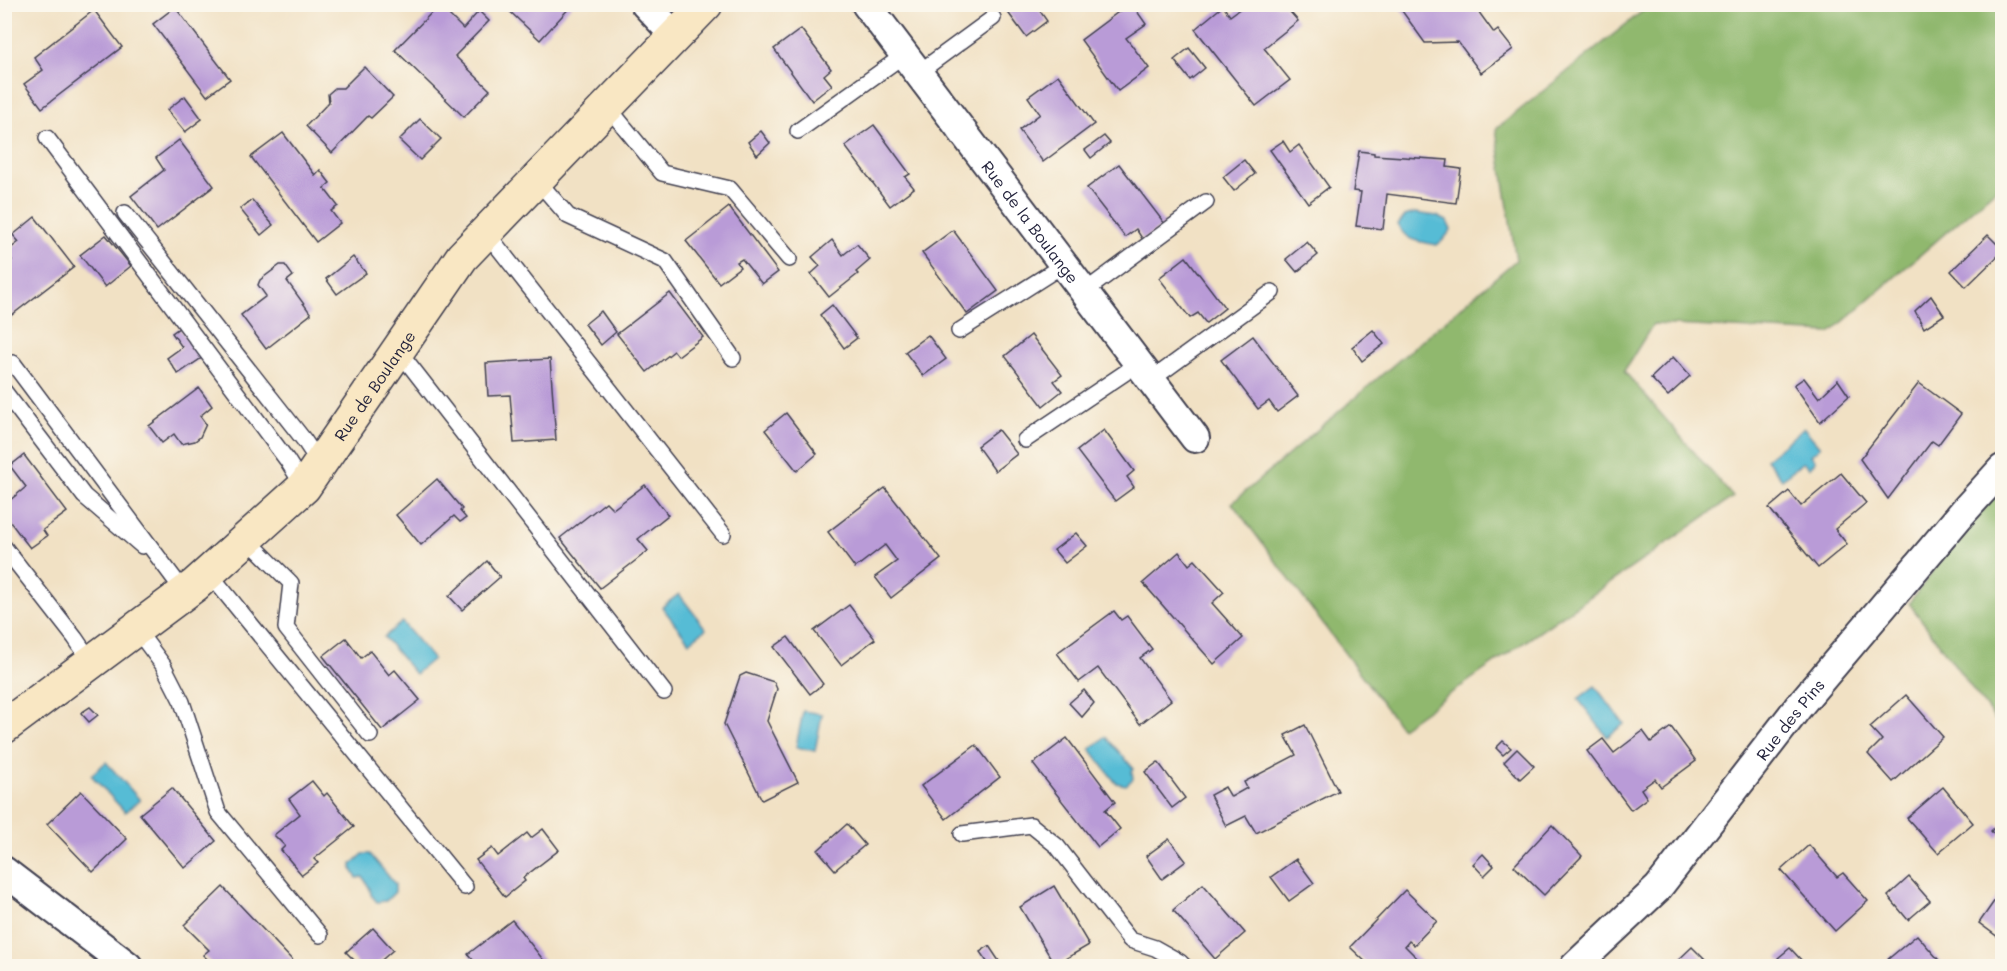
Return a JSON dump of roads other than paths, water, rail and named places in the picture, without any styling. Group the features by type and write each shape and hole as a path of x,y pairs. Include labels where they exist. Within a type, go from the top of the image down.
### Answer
{"main road":[{"name":"Rue de Boulange","path":"4,727 197,583 312,475 462,257 706,4"}],"street":[{"path":"645,4 675,36"},
{"name":"Rue de la Boulange","path":"866,4 1195,438"},
{"name":"Rue des Pins","path":"1575,966 1658,888 1799,706 2002,469"},
{"path":"4,871 128,966"}],"lane":[{"path":"798,131 993,18"},
{"path":"607,106 662,173 730,189 789,259"},
{"path":"47,138 287,460 312,475"},
{"path":"536,179 568,216 664,261 733,358"},
{"path":"1084,292 1206,202"},
{"path":"125,213 304,440 312,475"},
{"path":"486,232 723,534"},
{"path":"960,331 1063,265"},
{"path":"1025,440 1144,372 1272,292"},
{"path":"398,350 664,692"},
{"path":"13,363 165,566"},
{"path":"4,391 84,496 165,566 197,583 465,887"},
{"path":"247,538 291,583 286,628 370,735"},
{"path":"4,547 92,663"},
{"path":"137,630 163,665 182,702 218,812 320,935"},
{"path":"962,834 1031,825 1057,846 1130,940 1155,948 1184,966"}],"water":[{"path":"1415,213 1437,216 1447,221 1451,230 1437,245 1410,238 1398,225 1405,216"},
{"path":"1804,428 1820,447 1811,455 1816,461 1809,468 1803,462 1782,479 1766,459"},
{"path":"679,594 706,629 689,642 662,607"},
{"path":"402,622 433,659 415,674 384,637"},
{"path":"1595,686 1624,724 1607,737 1578,699"},
{"path":"803,711 822,714 815,751 796,747"},
{"path":"1106,737 1134,769 1133,779 1126,785 1116,783 1090,749"},
{"path":"106,762 140,800 125,812 91,775"},
{"path":"363,854 370,854 395,884 395,892 386,901 377,902 371,895 363,877 357,878 352,870 352,864"}]}
